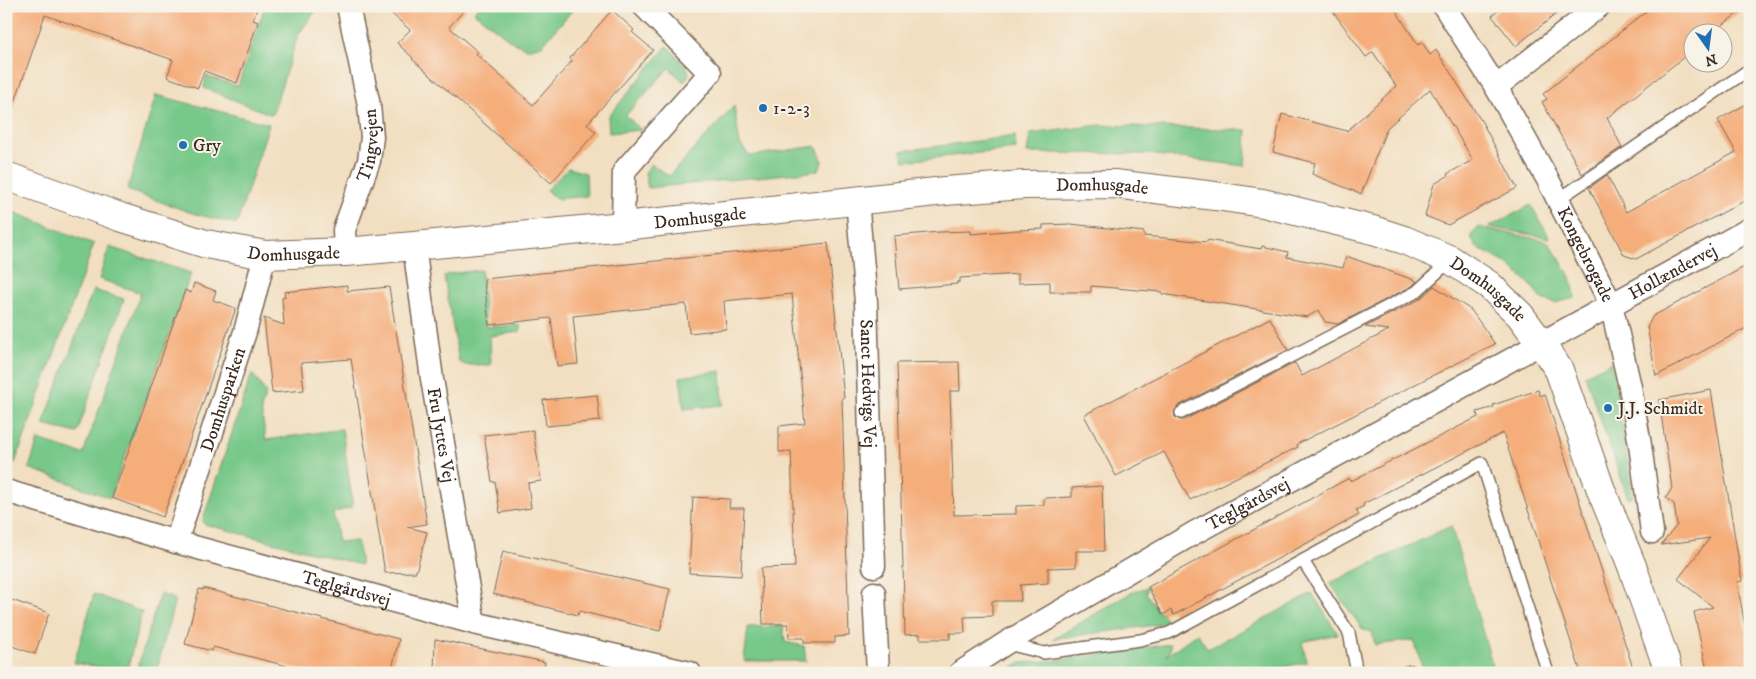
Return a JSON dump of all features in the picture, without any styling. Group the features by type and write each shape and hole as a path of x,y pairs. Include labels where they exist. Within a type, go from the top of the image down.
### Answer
{"street":[{"name":"Tingvejen","path":"344,252 344,230 369,161 372,137 369,105 348,6"},
{"path":"623,226 624,171 710,72 644,6"},
{"name":"Kongebrogade","path":"1444,6 1496,88 1559,200 1611,304 1630,387 1652,532"},
{"path":"1496,88 1599,6"},
{"name":"Domhusgade","path":"6,176 120,217 198,241 265,255 344,252 414,246 623,226 945,191 1024,186 1114,184 1263,203 1373,230 1404,240 1451,260 1489,285 1520,315 1540,342"},
{"name":"Sanct Hedvigs Vej","path":"857,200 866,302 874,566"},
{"name":"Hollændervej","path":"1540,342 1750,228"},
{"name":"Fru Jyttes Vej","path":"414,246 432,379 474,623"},
{"name":"Domhusparken","path":"176,542 245,332 265,255"},
{"path":"1540,342 1559,370 1601,490 1632,566 1668,673"},
{"name":"Teglgårdsvej","path":"960,673 1006,643 1194,533 1540,342"},
{"name":"Teglgårdsvej","path":"6,491 176,542 474,623 690,673"},
{"path":"874,593 878,673"}],"lane":[{"path":"1559,200 1750,69"},
{"path":"1181,413 1416,292 1451,260"},
{"path":"1006,643 1044,653 1140,640 1170,633 1482,463 1548,673"},
{"path":"1303,560 1349,633 1357,673"}],"green space":[{"path":"265,6 319,6 298,35 272,115 204,88 206,76 238,86"},
{"path":"479,6 576,6 542,45 527,49 511,41 474,12"},
{"path":"667,46 687,67 689,74 684,82 669,68 626,115 641,130 609,133 608,117"},
{"path":"156,95 269,124 237,224 195,214 127,190"},
{"path":"734,106 740,144 750,156 816,146 823,161 818,171 648,188 645,173 651,164 669,176"},
{"path":"1100,125 1247,130 1245,166 1148,154 1027,153 1030,134"},
{"path":"1015,136 1016,149 904,161 901,151"},
{"path":"568,168 586,173 587,196 556,199 546,190"},
{"path":"1531,205 1550,238 1489,227"},
{"path":"6,209 94,244 15,463 6,460"},
{"path":"1478,227 1547,241 1569,275 1575,298 1555,303 1542,299 1528,282 1507,264 1476,247 1471,235"},
{"path":"109,247 191,273 110,498 29,468 38,440 83,454 141,293 99,279"},
{"path":"481,270 486,327 520,325 520,332 490,336 491,365 466,365 459,362 444,277 448,274"},
{"path":"93,290 124,299 77,433 43,425"},
{"path":"1612,362 1633,496 1628,498 1585,375"},
{"path":"721,371 723,405 684,409 680,377"},
{"path":"252,373 266,393 261,409 266,440 342,429 353,507 333,513 338,542 357,541 361,565 204,524 203,519"},
{"path":"1451,526 1495,673 1424,673 1414,640 1375,645 1372,632 1363,630 1330,583"},
{"path":"1148,587 1146,593 1159,613 1161,612 1167,621 1156,625 1053,639 1132,592"},
{"path":"1312,593 1338,634 1302,642 1307,662 1256,673 1005,673 1019,663 1060,660 1170,644 1170,650 1166,656 1197,633 1208,649"},
{"path":"94,594 142,612 127,671 74,663"},
{"path":"160,594 175,599 156,673 136,673"},
{"path":"783,626 785,642 804,646 806,661 744,661 748,627"}],"building":[{"path":"6,6 258,6 253,20 258,22 237,83 204,71 198,88 167,77 173,60 45,15 10,116 6,116"},
{"path":"383,6 468,6 449,27 533,105 572,61 570,58 612,10 634,30 632,32 653,50 587,124 596,132 551,183 412,59 397,43 410,30"},
{"path":"1329,6 1393,6 1418,45 1422,42 1430,55 1436,50 1482,122 1517,188 1448,225 1425,216 1434,184 1448,176 1447,174 1473,160 1430,89 1387,128 1361,194 1312,174 1315,163 1273,152 1282,114 1347,131 1396,86 1373,52 1366,57"},
{"path":"1503,6 1566,6 1516,46 1492,16"},
{"path":"1653,6 1747,6 1727,22 1684,22 1684,57 1607,118 1622,147 1582,174 1542,102 1547,99 1543,94"},
{"path":"1750,102 1750,198 1636,259 1624,255 1589,188 1607,175 1626,212 1736,152 1718,120"},
{"path":"1071,224 1144,232 1144,236 1207,242 1207,240 1261,249 1262,246 1288,252 1287,257 1343,268 1346,256 1417,281 1412,286 1338,324 1325,322 1319,310 1307,317 1162,294 1162,292 1091,286 1091,292 1050,292 1050,282 1018,283 1018,274 960,278 960,282 957,282 957,284 899,289 894,236 971,231 971,234 1043,229 1043,225"},
{"path":"828,243 844,398 842,398 849,636 835,637 835,643 804,643 804,638 789,638 788,624 763,624 761,568 795,567 791,451 779,452 779,426 805,423 792,294 724,301 726,329 689,333 686,304 573,316 578,364 557,366 551,318 489,325 484,279"},
{"path":"1750,264 1750,326 1656,376 1647,327 1653,316"},
{"path":"194,283 216,291 213,300 236,308 163,517 112,498 185,290 191,293"},
{"path":"347,285 347,291 389,287 427,524 407,527 427,532 416,572 385,573 351,359 301,363 304,390 272,393 264,318 284,325 282,298 285,297 284,292"},
{"path":"1434,286 1471,310 1495,344 1297,444 1298,447 1190,500 1164,452 1116,476 1084,415 1270,318 1288,350 1178,406 1174,412 1175,417 1184,420 1295,363 1302,376 1389,330 1365,327 1420,299"},
{"path":"959,362 960,391 950,391 954,515 1016,514 1016,506 1044,505 1044,498 1072,497 1072,488 1102,486 1104,551 1076,551 1076,567 1048,568 1048,583 1020,585 1021,601 992,601 992,616 964,617 965,633 950,633 950,639 920,639 920,634 905,635 897,363"},
{"path":"1538,390 1540,396 1545,394 1633,668 1629,669 1630,673 1581,673 1503,433 1363,504 1364,506 1356,510 1359,515 1174,615 1171,610 1163,615 1148,587 1349,478 1351,481 1478,417 1477,412"},
{"path":"1711,390 1742,581 1737,582 1750,654 1750,673 1724,673 1707,670 1694,612 1713,607 1678,579 1710,538 1661,545 1677,525 1674,504 1666,498 1672,488 1659,400"},
{"path":"597,395 600,421 546,426 543,400"},
{"path":"533,430 541,481 528,483 531,508 500,513 495,482 492,482 484,435"},
{"path":"693,497 730,499 729,508 744,508 741,576 689,573"},
{"path":"503,551 670,589 660,631 579,611 578,615 493,594"},
{"path":"203,588 399,639 391,673 314,673 213,647 212,651 185,644 199,589 203,590"},
{"path":"6,598 49,613 35,654 6,644"},
{"path":"435,639 545,662 544,673 434,673"}],"place":[{"name":"1-2-3","path":"763,108"},
{"name":"Gry","path":"183,145"},
{"name":"J.J. Schmidt","path":"1608,408"}]}
